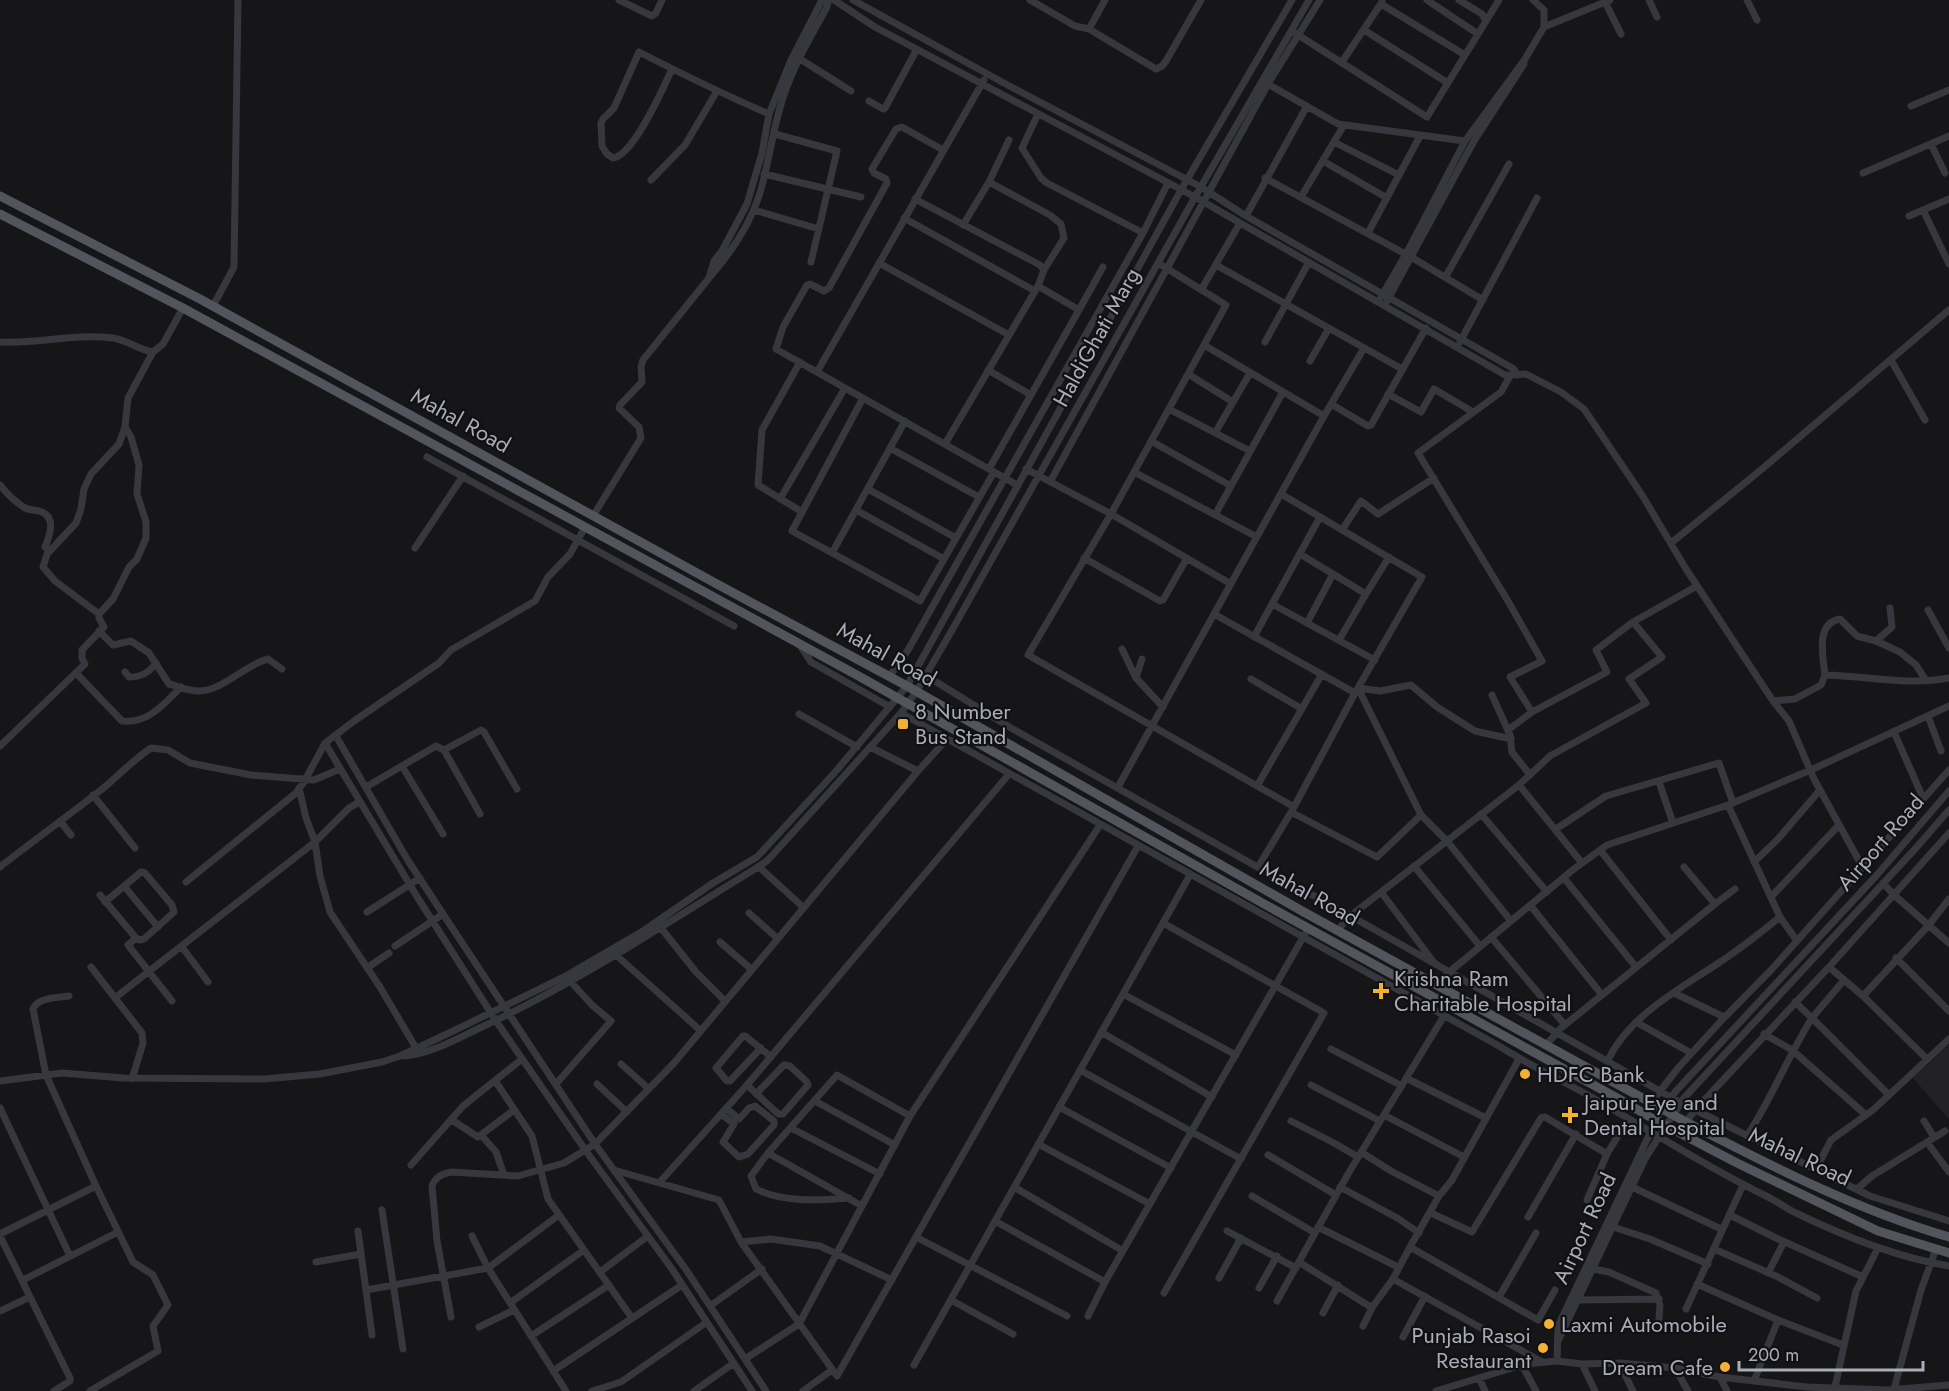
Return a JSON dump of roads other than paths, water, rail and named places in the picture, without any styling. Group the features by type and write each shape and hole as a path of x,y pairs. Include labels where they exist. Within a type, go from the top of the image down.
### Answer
{"main road":[{"name":"Mahal Road","path":"0,196 213,306 907,686 1337,931 1686,1122 1831,1193 1905,1224 1949,1237"},
{"name":"Mahal Road","path":"0,214 183,308 798,643 898,698 1306,933 1655,1120 1737,1163 1878,1231 1949,1253"}],"street":[{"path":"213,306 234,267 238,0"},
{"path":"619,0 652,16 656,13 662,0"},
{"path":"709,278 714,261 722,251 747,204 762,153 769,114 794,53 822,0"},
{"path":"593,516 641,438 639,427 619,408 620,405 642,382 643,360 725,260 754,210 782,99 827,7 828,0"},
{"path":"834,0 854,15 1195,197 1309,262 1384,300 1426,328 1514,369 1514,375 1501,392 1418,453 1542,661 1510,677 1532,712"},
{"path":"853,0 1201,187 1384,300 1459,343"},
{"path":"1030,0 1075,26 1089,29 1156,69 1166,61 1201,0"},
{"path":"1089,29 1105,0"},
{"name":"HaldiGhati Marg","path":"416,1050 564,977 643,932 713,883 757,856 789,824 898,698 907,686 1181,190 1292,0"},
{"name":"HaldiGhati Marg","path":"416,1050 453,1041 571,982 759,867 768,860 901,713 916,692 1195,197 1265,82 1290,30 1309,0"},
{"path":"1050,482 1168,269 1265,82 1320,0"},
{"path":"1427,0 1478,34"},
{"path":"1459,0 1482,14 1486,21"},
{"path":"1290,30 1427,117 1499,0"},
{"path":"1409,255 1465,141 1525,59 1544,27 1544,10 1533,0"},
{"path":"1649,0 1657,17"},
{"path":"1747,0 1757,20"},
{"path":"1544,27 1607,1 1621,34"},
{"path":"1342,62 1383,2 1465,55"},
{"path":"1364,30 1448,84"},
{"path":"869,101 885,108 917,49"},
{"path":"672,69 639,134 619,156 613,158 607,154 600,141 603,119 614,108 639,52 769,114"},
{"path":"800,59 851,91"},
{"path":"1384,300 1474,141 1522,68 1525,59"},
{"path":"817,372 988,74"},
{"path":"1265,82 1338,124 1465,141"},
{"path":"1911,106 1949,90"},
{"path":"651,180 686,145 717,91"},
{"path":"1246,216 1265,178 1307,106"},
{"path":"1038,114 1022,148 1041,178 1143,233"},
{"path":"1072,132 1078,122"},
{"path":"1301,197 1344,125"},
{"path":"943,150 902,127 896,129 872,169 887,183 829,288 824,291 810,284 807,285 783,327 776,349 1017,485"},
{"path":"775,134 837,151 811,261"},
{"path":"1368,233 1420,136"},
{"path":"1863,174 1949,136"},
{"path":"963,225 989,182 1008,140"},
{"path":"1334,142 1399,175"},
{"path":"1931,144 1945,173"},
{"path":"1323,161 1387,198"},
{"path":"1446,276 1509,164"},
{"path":"764,174 861,197"},
{"path":"1265,178 1409,255 1483,300"},
{"path":"945,444 1043,278 1044,270 1064,238 1061,224 1050,214 989,182"},
{"path":"889,677 908,650 1143,233 1168,183"},
{"path":"1459,343 1537,198"},
{"path":"915,199 1040,265 1044,270"},
{"path":"1910,216 1949,199"},
{"path":"754,210 819,229"},
{"path":"1923,210 1949,264"},
{"path":"904,219 1078,310"},
{"path":"1201,290 1240,223"},
{"path":"1264,342 1309,262"},
{"path":"879,263 1009,335"},
{"path":"1158,263 1226,305 1111,514 1028,655 1377,857 1421,815"},
{"path":"1216,265 1402,369"},
{"path":"863,398 792,531 920,601 979,497 1031,394 1103,267"},
{"path":"0,746 85,664 82,660 82,650 104,627 99,614 56,581 43,567 50,551 76,523 84,489 91,474 119,444 125,427 128,398 153,352 163,344 183,308"},
{"path":"1671,543 1949,310"},
{"path":"1310,362 1329,328"},
{"path":"1331,404 1368,426 1371,425 1426,328"},
{"path":"0,342 28,343 51,339 114,338 140,350 153,352"},
{"path":"1204,345 1324,416"},
{"path":"1118,787 1364,348"},
{"path":"1891,360 1925,420"},
{"path":"800,362 762,430 758,485 802,513"},
{"path":"988,370 1031,394"},
{"path":"1215,433 1250,372"},
{"path":"1188,374 1233,402"},
{"path":"1514,375 1526,374 1561,392 1584,410 1642,495 1697,586 1773,701 1789,721 1810,771 1838,826 1863,868"},
{"path":"780,499 845,388"},
{"path":"1388,394 1421,412 1434,389 1473,412"},
{"path":"1215,515 1283,392"},
{"path":"1169,409 1250,451"},
{"path":"832,553 905,422"},
{"path":"99,614 113,599 129,567 137,559 146,538 146,522 137,494 139,465 131,437 125,427"},
{"path":"1151,441 1231,486"},
{"path":"890,448 979,497"},
{"path":"427,457 734,626"},
{"path":"1026,469 1111,514 1231,584"},
{"path":"1134,472 1257,537"},
{"path":"415,548 463,476"},
{"path":"1342,530 1361,501 1378,514 1434,478"},
{"path":"0,485 19,504 41,511 49,519 52,530 45,547 50,551"},
{"path":"868,489 956,538"},
{"path":"1258,867 1293,809 1357,690 1422,577 1281,494"},
{"path":"856,510 944,558"},
{"path":"1254,637 1320,517"},
{"path":"186,882 299,788 325,743 354,720 439,663 451,650 535,601 548,577 570,554 585,527"},
{"path":"1300,554 1366,594"},
{"path":"1339,640 1389,557"},
{"path":"1084,558 1160,601 1163,600 1187,558"},
{"path":"1307,623 1334,574"},
{"path":"1508,730 1532,712 1607,672 1596,650 1633,622 1697,586"},
{"path":"1272,604 1375,660"},
{"path":"1876,641 1892,627 1890,608"},
{"path":"1928,610 1949,648"},
{"path":"1214,614 1322,674 1357,690 1380,691 1411,685 1437,707 1475,731 1511,739"},
{"path":"1773,701 1795,699 1821,685 1825,675 1822,641 1828,624 1833,620 1840,619 1857,636 1876,641 1900,652 1910,659 1926,679"},
{"path":"1337,931 1349,917 1518,785 1550,756 1646,703 1629,679 1662,657 1633,622"},
{"path":"99,631 113,645 131,641 149,653 169,684 200,691 214,687 268,659 282,669"},
{"path":"798,643 811,662 890,707"},
{"path":"1122,648 1136,678 1163,706"},
{"path":"1136,678 1142,659"},
{"path":"125,672 129,677 136,677 146,674 156,663"},
{"path":"76,673 122,722 149,717 181,687"},
{"path":"1257,786 1322,674"},
{"path":"925,675 1011,728 1293,887 1317,897 1681,1103 1870,1196 1949,1221"},
{"path":"1825,675 1859,676 1892,682 1949,678"},
{"path":"1251,679 1302,709"},
{"path":"1357,690 1421,815 1447,841 1511,921"},
{"path":"1492,695 1508,730 1512,752 1530,775"},
{"path":"1437,986 1448,973 1480,946 1607,845 1730,804 1810,771 1949,706"},
{"path":"901,713 1190,875 1306,933 1444,1016 1743,1185 1826,1227 1878,1248 1949,1266"},
{"path":"799,714 857,747"},
{"path":"1928,716 1941,751"},
{"path":"444,750 481,730 517,789"},
{"path":"1894,732 1923,798"},
{"path":"336,736 442,914 595,1144 710,1306 766,1391"},
{"path":"451,1317 437,1241 433,1182 451,1172 518,1176 564,1163 595,1144 674,1064 803,907 947,739"},
{"path":"325,743 409,885 496,1021 682,1284 752,1391"},
{"path":"366,787 436,746 444,750 480,814"},
{"path":"870,747 918,771"},
{"path":"0,867 151,748 168,750 190,763 251,775 314,780 340,769"},
{"path":"1556,829 1606,796 1719,763 1730,804 1754,862 1779,917 1797,941"},
{"path":"402,766 443,834"},
{"path":"1651,1103 1691,1053 1772,969 1949,770"},
{"path":"659,1183 747,1085 1010,774"},
{"path":"1659,782 1673,823"},
{"path":"1518,785 1582,863"},
{"path":"0,1081 63,1073 132,1078 230,1080 292,1077 382,1062 416,1050 330,912 320,876 315,842 306,818 299,788"},
{"path":"1754,862 1778,839 1820,790"},
{"name":"Airport Road","path":"1557,1343 1558,1326 1662,1108 1868,884 1949,791"},
{"path":"93,795 135,848"},
{"path":"116,997 315,842 349,808 359,802"},
{"name":"Airport Road","path":"1557,1343 1632,1187 1658,1137 1681,1103 1949,810"},
{"path":"1481,814 1546,892"},
{"path":"60,821 71,835"},
{"path":"745,1359 799,1324 910,1116 1100,825"},
{"path":"1771,897 1838,826"},
{"path":"1686,1122 1949,833"},
{"path":"614,1170 719,1200 741,1242 837,1376 1138,846"},
{"path":"1600,850 1671,940"},
{"path":"1414,866 1480,946"},
{"path":"759,867 803,907"},
{"path":"1684,867 1715,904"},
{"path":"141,872 146,873 174,910 142,940 136,938 103,898 124,886 141,872"},
{"path":"914,1365 1190,875"},
{"path":"367,912 420,878"},
{"path":"1564,878 1636,968"},
{"path":"1883,883 1894,896 1949,943"},
{"path":"124,886 158,927"},
{"path":"1546,1046 1565,1025 1735,889"},
{"path":"1381,892 1436,966"},
{"path":"1863,996 1928,926 1949,899"},
{"path":"1530,905 1602,995"},
{"path":"749,913 777,938"},
{"path":"395,946 442,914"},
{"path":"1608,1060 1625,1031 1674,993 1752,940 1779,917"},
{"path":"1163,923 1324,1013 1164,1293"},
{"path":"661,928 696,972 725,1000"},
{"path":"1088,1316 1105,1282 1306,933"},
{"path":"1491,937 1565,1025"},
{"path":"136,938 128,945 172,1001"},
{"path":"720,942 751,969"},
{"path":"182,947 208,982"},
{"path":"367,968 389,952"},
{"path":"616,955 701,1031"},
{"path":"1896,958 1949,1011"},
{"path":"91,967 142,1033 144,1043 132,1078"},
{"path":"1829,967 1863,996 1928,1059"},
{"path":"1747,1136 1769,1098 1792,1050 1812,1018 1844,980"},
{"path":"556,1084 611,1021 592,1005 571,982"},
{"path":"1674,993 1724,1017"},
{"path":"1123,994 1236,1055"},
{"path":"69,996 41,1000 35,1003 33,1009 46,1075 133,1262 153,1275 168,1305 153,1326 158,1351 90,1391"},
{"path":"1795,1002 1889,1095"},
{"path":"1277,1301 1340,1187 1444,1016"},
{"path":"1636,1022 1691,1053"},
{"path":"1101,1032 1212,1097"},
{"path":"1764,1034 1792,1050 1866,1115"},
{"path":"761,1048 730,1081 727,1081 716,1068 743,1036 761,1048 771,1057"},
{"path":"1816,1169 1831,1140 1866,1115 1949,1039"},
{"path":"1330,1049 1402,1086"},
{"path":"411,1164 463,1107 537,1054"},
{"path":"1364,1326 1373,1306 1393,1279 1439,1196 1452,1180 1519,1059"},
{"path":"621,1064 649,1089"},
{"path":"747,1085 756,1094 776,1112 783,1114 808,1085 790,1066 784,1065 756,1094"},
{"path":"1080,1070 1241,1159"},
{"path":"849,1198 804,1199 764,1193 756,1189 751,1176 768,1153 837,1075 910,1116"},
{"path":"1406,1078 1486,1118"},
{"path":"496,1082 532,1136 548,1199 632,1318"},
{"path":"597,1084 627,1112"},
{"path":"1311,1085 1464,1157"},
{"path":"815,1101 895,1145"},
{"path":"755,1106 774,1121 774,1125 748,1154 741,1158 723,1142 737,1122 748,1108 755,1106"},
{"path":"1059,1107 1171,1168"},
{"path":"0,1108 70,1256"},
{"path":"452,1120 475,1136 482,1136 514,1110"},
{"path":"723,1111 737,1122"},
{"path":"1431,1213 1472,1232 1539,1120 1545,1117 1607,1154"},
{"path":"1587,1200 1607,1154 1628,1119"},
{"path":"1291,1120 1439,1196"},
{"path":"1924,1121 1931,1140 1949,1172"},
{"path":"790,1128 880,1174"},
{"path":"1857,1189 1872,1176 1945,1131"},
{"path":"1528,1217 1576,1134"},
{"path":"482,1136 496,1152 504,1175"},
{"path":"1038,1144 1150,1204"},
{"path":"768,1153 862,1206"},
{"path":"1268,1155 1336,1195"},
{"path":"1686,1309 1743,1185"},
{"path":"54,1391 70,1381 70,1378 0,1235 96,1186"},
{"path":"1014,1187 1124,1251"},
{"path":"1340,1187 1419,1233"},
{"path":"1632,1187 1721,1229"},
{"path":"1252,1196 1317,1230 1398,1267"},
{"path":"382,1210 403,1349"},
{"path":"366,1290 488,1268 559,1215"},
{"path":"1730,1215 1863,1277"},
{"path":"995,1221 1105,1282"},
{"path":"1612,1227 1650,1239 1707,1264"},
{"path":"1227,1231 1338,1285 1369,1306 1373,1306"},
{"path":"23,1280 118,1232"},
{"path":"358,1232 372,1335"},
{"path":"1499,1297 1536,1233"},
{"path":"472,1236 488,1268 566,1391"},
{"path":"600,1272 648,1236"},
{"path":"916,1237 1067,1316"},
{"path":"1219,1278 1241,1238"},
{"path":"741,1242 771,1239 820,1246 892,1280"},
{"path":"1768,1274 1784,1242"},
{"path":"1410,1247 1538,1320 1555,1290"},
{"path":"1835,1387 1856,1291 1878,1248"},
{"path":"1714,1249 1817,1298"},
{"path":"1894,1389 1921,1290 1936,1249"},
{"path":"479,1327 512,1307 584,1250"},
{"path":"316,1262 361,1254"},
{"path":"1259,1288 1277,1257"},
{"path":"710,1306 762,1269"},
{"path":"1593,1269 1609,1272 1651,1289 1659,1299 1659,1319"},
{"path":"1393,1279 1542,1362"},
{"path":"553,1371 682,1284"},
{"path":"1697,1284 1778,1320 1844,1345"},
{"path":"531,1336 609,1285"},
{"path":"1323,1313 1338,1285"},
{"path":"1403,1337 1425,1296"},
{"path":"0,1311 30,1297"},
{"path":"1579,1300 1659,1299"},
{"path":"951,1300 1013,1334"},
{"path":"1754,1382 1778,1320"},
{"path":"594,1391 621,1382 707,1323"},
{"path":"1557,1343 1557,1361"},
{"path":"1436,1391 1522,1365 1557,1361 1675,1368 1754,1382 1807,1387 1872,1390 1906,1389 1949,1383"},
{"path":"694,1391 734,1364"},
{"path":"1582,1364 1595,1391"},
{"path":"1619,1364 1633,1391"},
{"path":"1522,1365 1536,1391"},
{"path":"1675,1368 1688,1391"},
{"path":"803,1391 832,1370"},
{"path":"1720,1377 1727,1391"},
{"path":"1479,1378 1485,1391"},
{"path":"1467,1382 1470,1391"}],"place":[{"name":"8 Number Bus Stand","path":"903,724"},
{"name":"Krishna Ram Charitable Hospital","path":"1381,991"},
{"name":"HDFC Bank","path":"1525,1074"},
{"name":"Jaipur Eye and Dental Hospital","path":"1570,1115"},
{"name":"Laxmi Automobile","path":"1549,1324"},
{"name":"Punjab Rasoi Restaurant","path":"1543,1348"},
{"name":"Dream Cafe","path":"1725,1367"}]}
